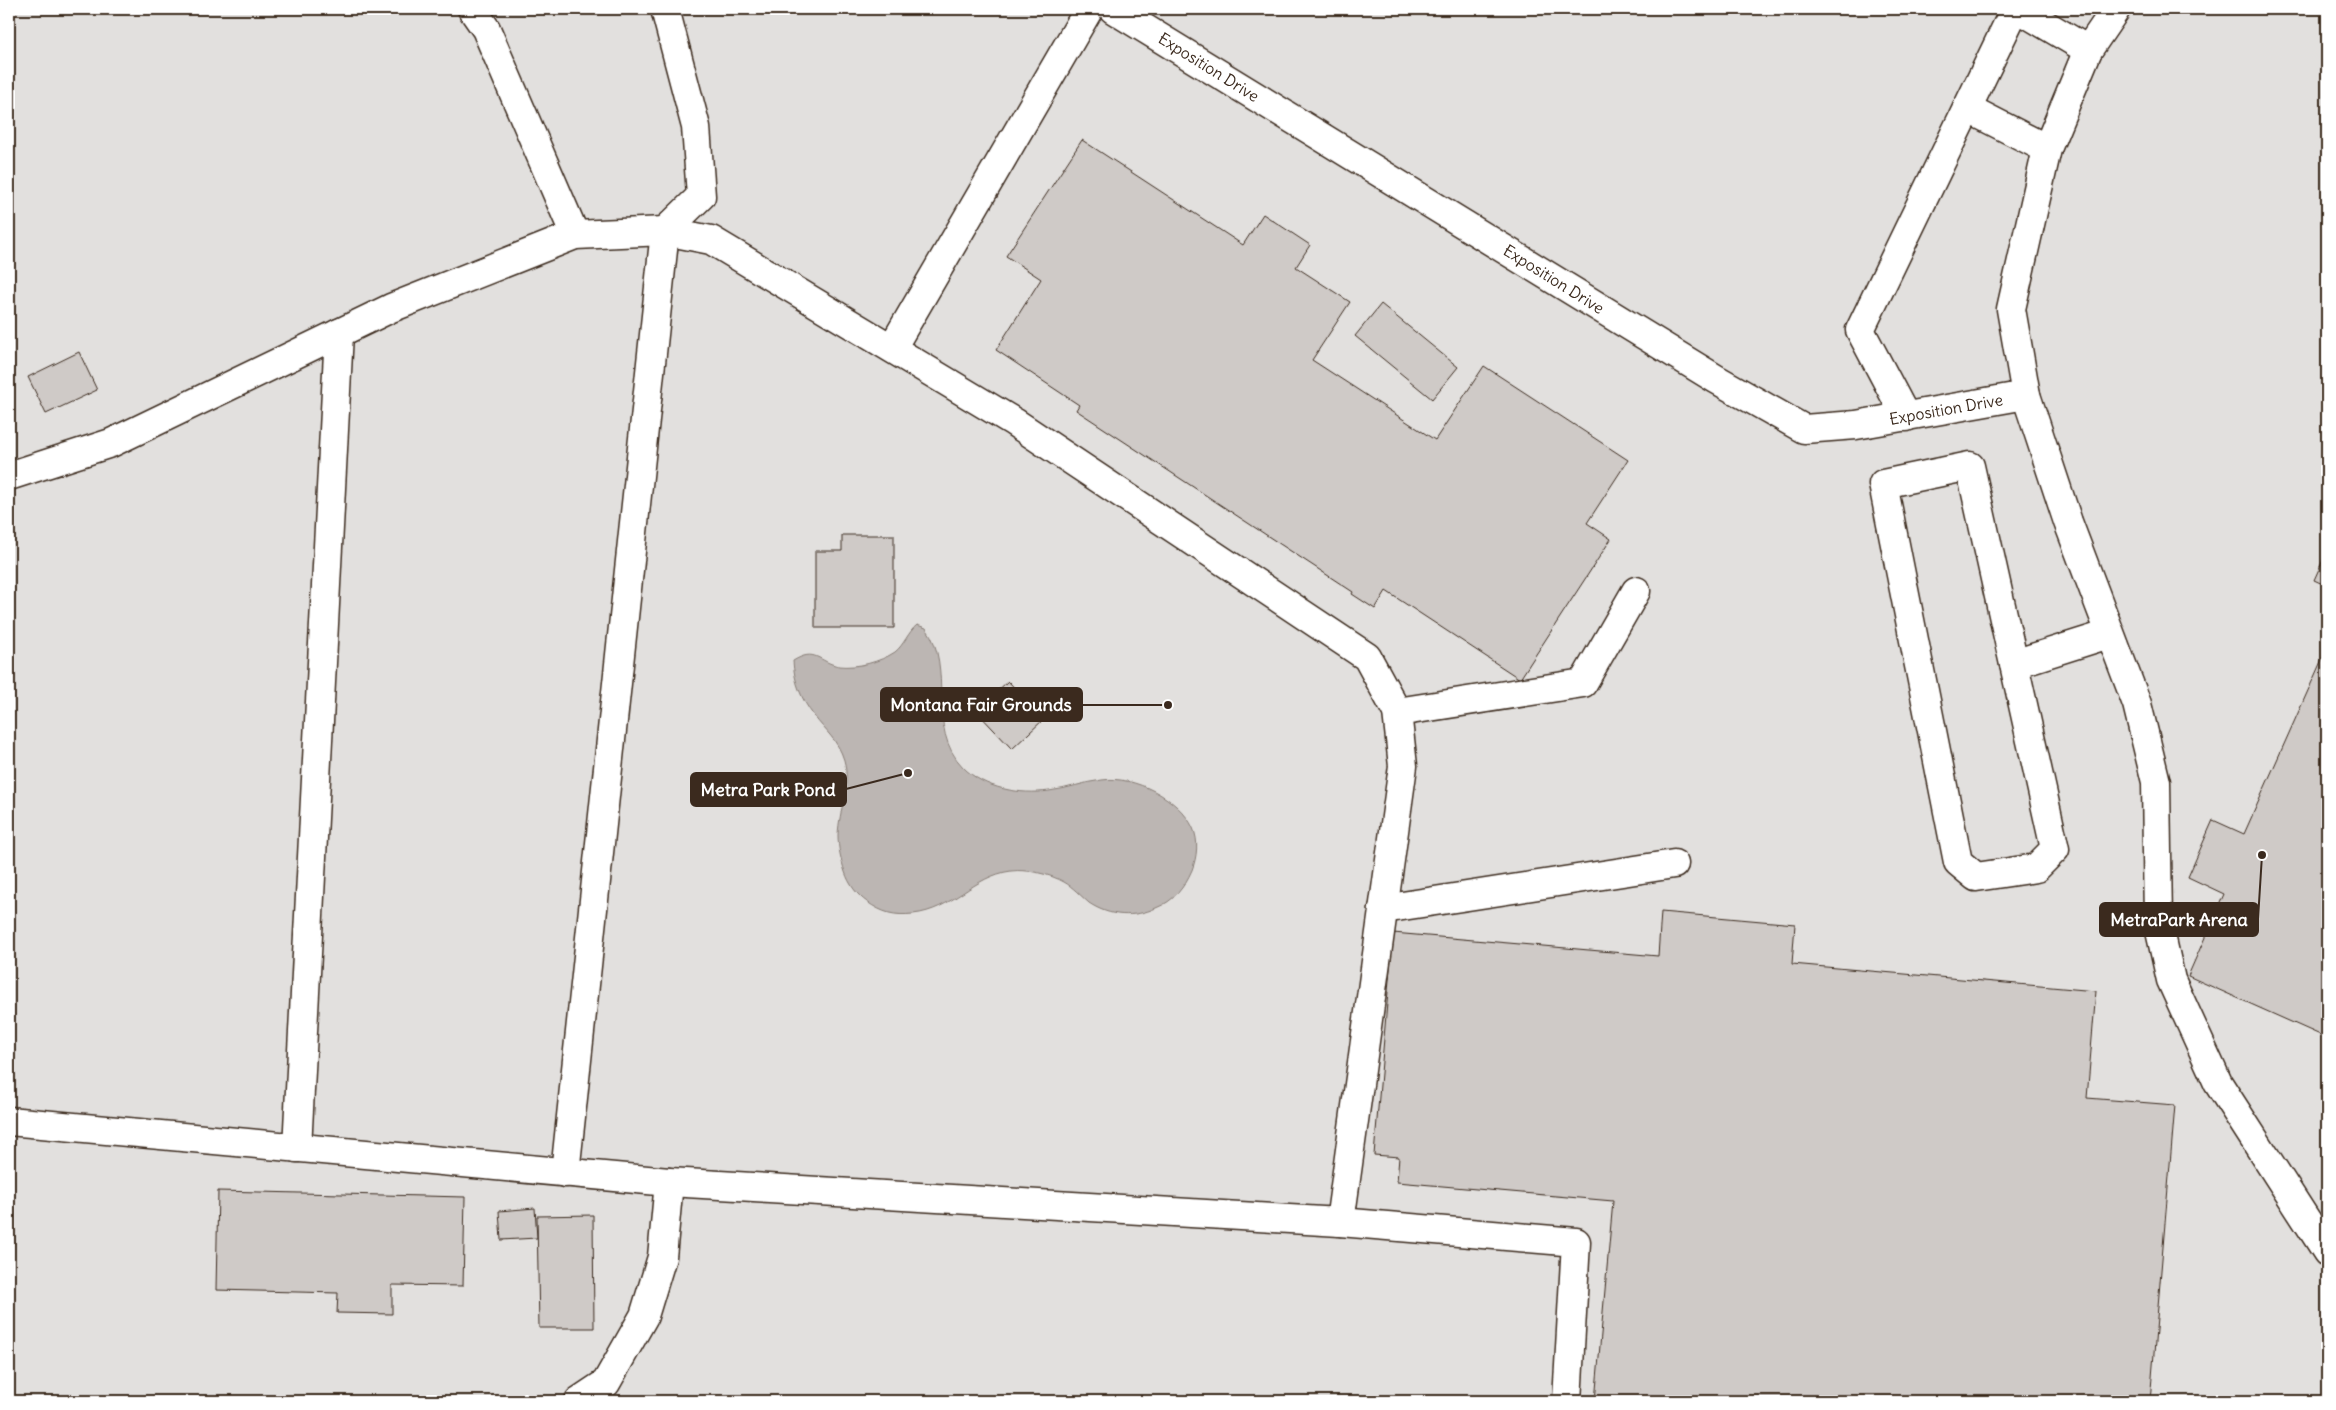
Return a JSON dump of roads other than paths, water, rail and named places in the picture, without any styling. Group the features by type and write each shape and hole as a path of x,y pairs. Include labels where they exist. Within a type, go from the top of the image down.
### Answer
{"street":[{"path":"472,9 486,29 574,235"},
{"path":"565,1173 665,231 701,196 696,127 665,9"},
{"path":"892,348 1089,9"},
{"name":"Exposition Drive","path":"1114,9 1716,379 1804,429 1856,425 2026,395"},
{"path":"1906,417 1860,330 1967,108 2017,9 2088,50"},
{"path":"2116,9 2088,50 2047,149 2011,309 2026,395 2068,522 2137,704 2156,782 2158,922 2171,980 2218,1083 2327,1252"},
{"path":"1967,108 2047,149"},
{"path":"9,476 110,443 391,308 574,235 665,231 711,240 1014,422 1367,657 1397,712 1403,766 1340,1222"},
{"path":"297,1148 340,333"},
{"path":"1970,466 2014,664 2055,849 2036,868 1976,878 1958,862 1882,484 1970,466"},
{"path":"1397,712 1583,683 1636,591"},
{"path":"2014,664 2109,634"},
{"path":"1383,909 1674,864"},
{"path":"9,1122 669,1182 1340,1222 1576,1242 1567,1401"},
{"path":"579,1401 606,1383 644,1316 662,1257 669,1182"}],"place":[{"name":"Montana Fair Grounds","path":"1168,705"},
{"name":"Metra Park Pond","path":"908,773"},
{"name":"MetraPark Arena","path":"2262,855"}]}
